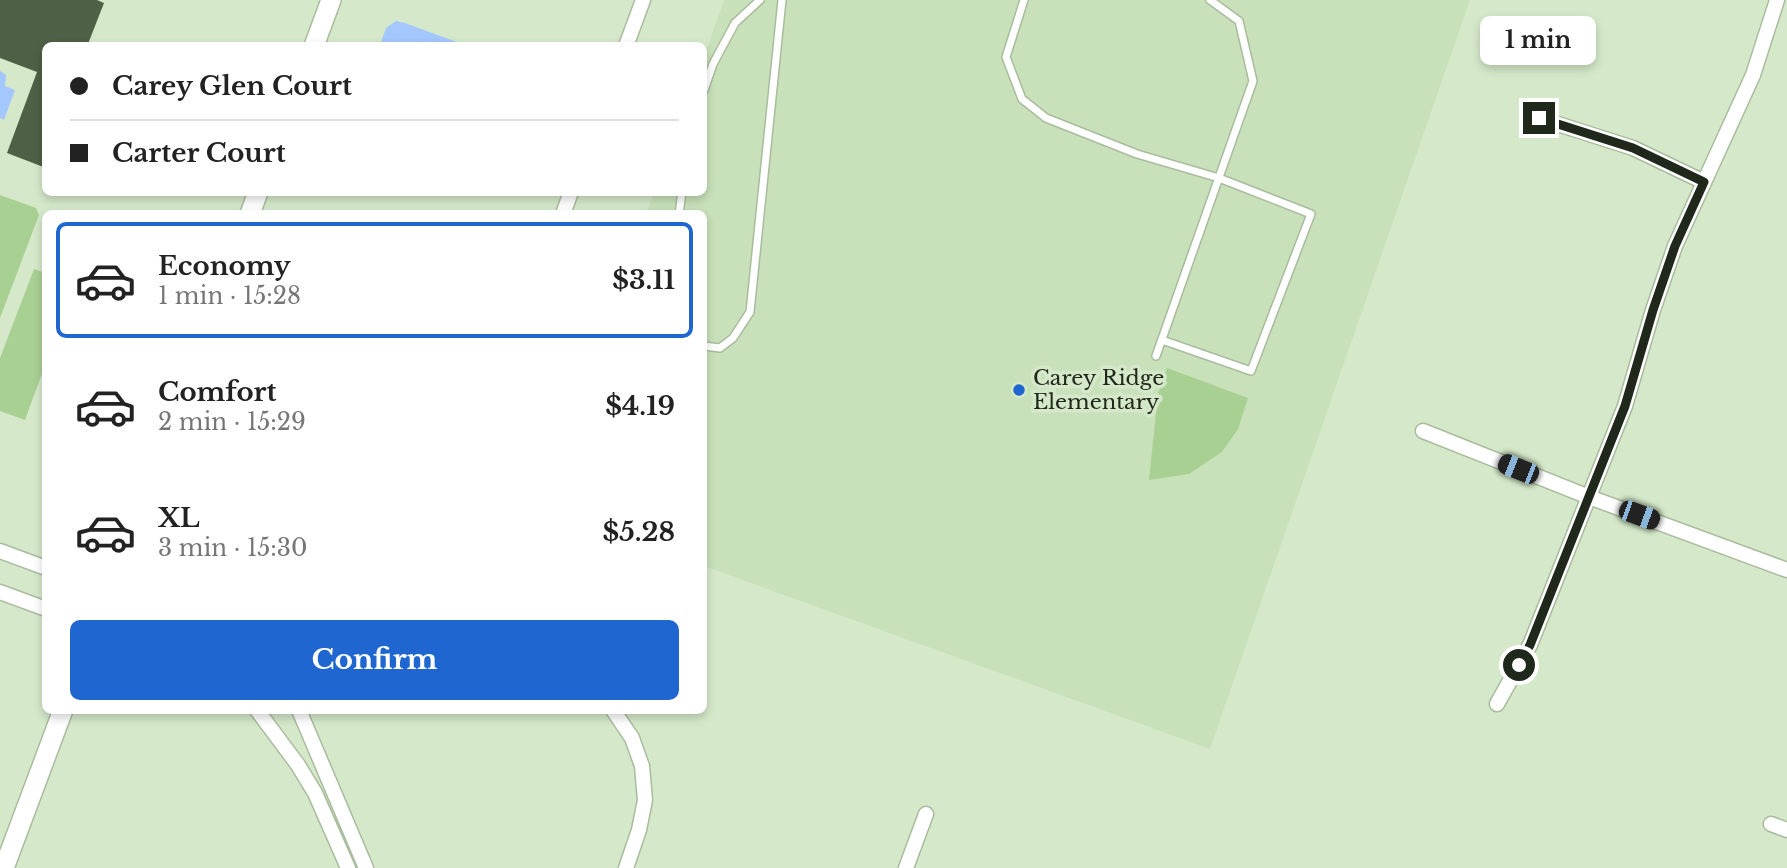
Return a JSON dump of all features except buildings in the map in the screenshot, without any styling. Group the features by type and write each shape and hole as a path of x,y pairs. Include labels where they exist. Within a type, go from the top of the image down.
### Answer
{"street":[{"path":"315,42 331,0"},
{"path":"627,42 643,0"},
{"path":"1497,704 1530,645 1589,497 1625,406 1675,246 1753,75 1777,0"},
{"path":"1539,118 1633,148 1704,182"},
{"path":"1423,431 1589,497 1787,570"},
{"path":"0,551 42,567"},
{"path":"0,592 42,608"},
{"path":"4,868 62,714"},
{"path":"260,714 315,793 348,868"},
{"path":"301,714 366,868"},
{"path":"616,714 632,738 642,766 645,800 639,830 626,868"},
{"path":"906,868 926,814"},
{"path":"1771,824 1787,830"}],"lane":[{"path":"707,81 735,23 760,0"},
{"path":"707,346 720,348 733,338 750,312 782,0"},
{"path":"1024,0 1006,57 1021,99 1046,118 1137,154 1219,178 1311,214 1251,371 1162,340"},
{"path":"1156,356 1253,81 1240,21 1210,0"},
{"path":"315,793 330,782"}],"shaded area":[{"name":"Carey Ridge Elementary","path":"724,0 1470,0 1210,749 707,567 707,210 648,210 653,196 707,196 707,48"},
{"path":"0,195 36,208 39,215 0,318"},
{"path":"34,269 42,272 42,373 25,420 0,411 0,358"},
{"path":"1167,368 1248,398 1238,429 1222,452 1189,474 1149,480 1158,394"}],"water":[{"path":"396,21 457,42 381,42 386,28"},
{"path":"0,71 6,75 5,86 15,90 4,120 0,118"}],"place":[{"name":"Carey Ridge Elementary","path":"1019,390"}],"route":[{"path":"1519,665 1530,645 1625,406 1675,246 1704,182 1633,148 1539,118"}]}
